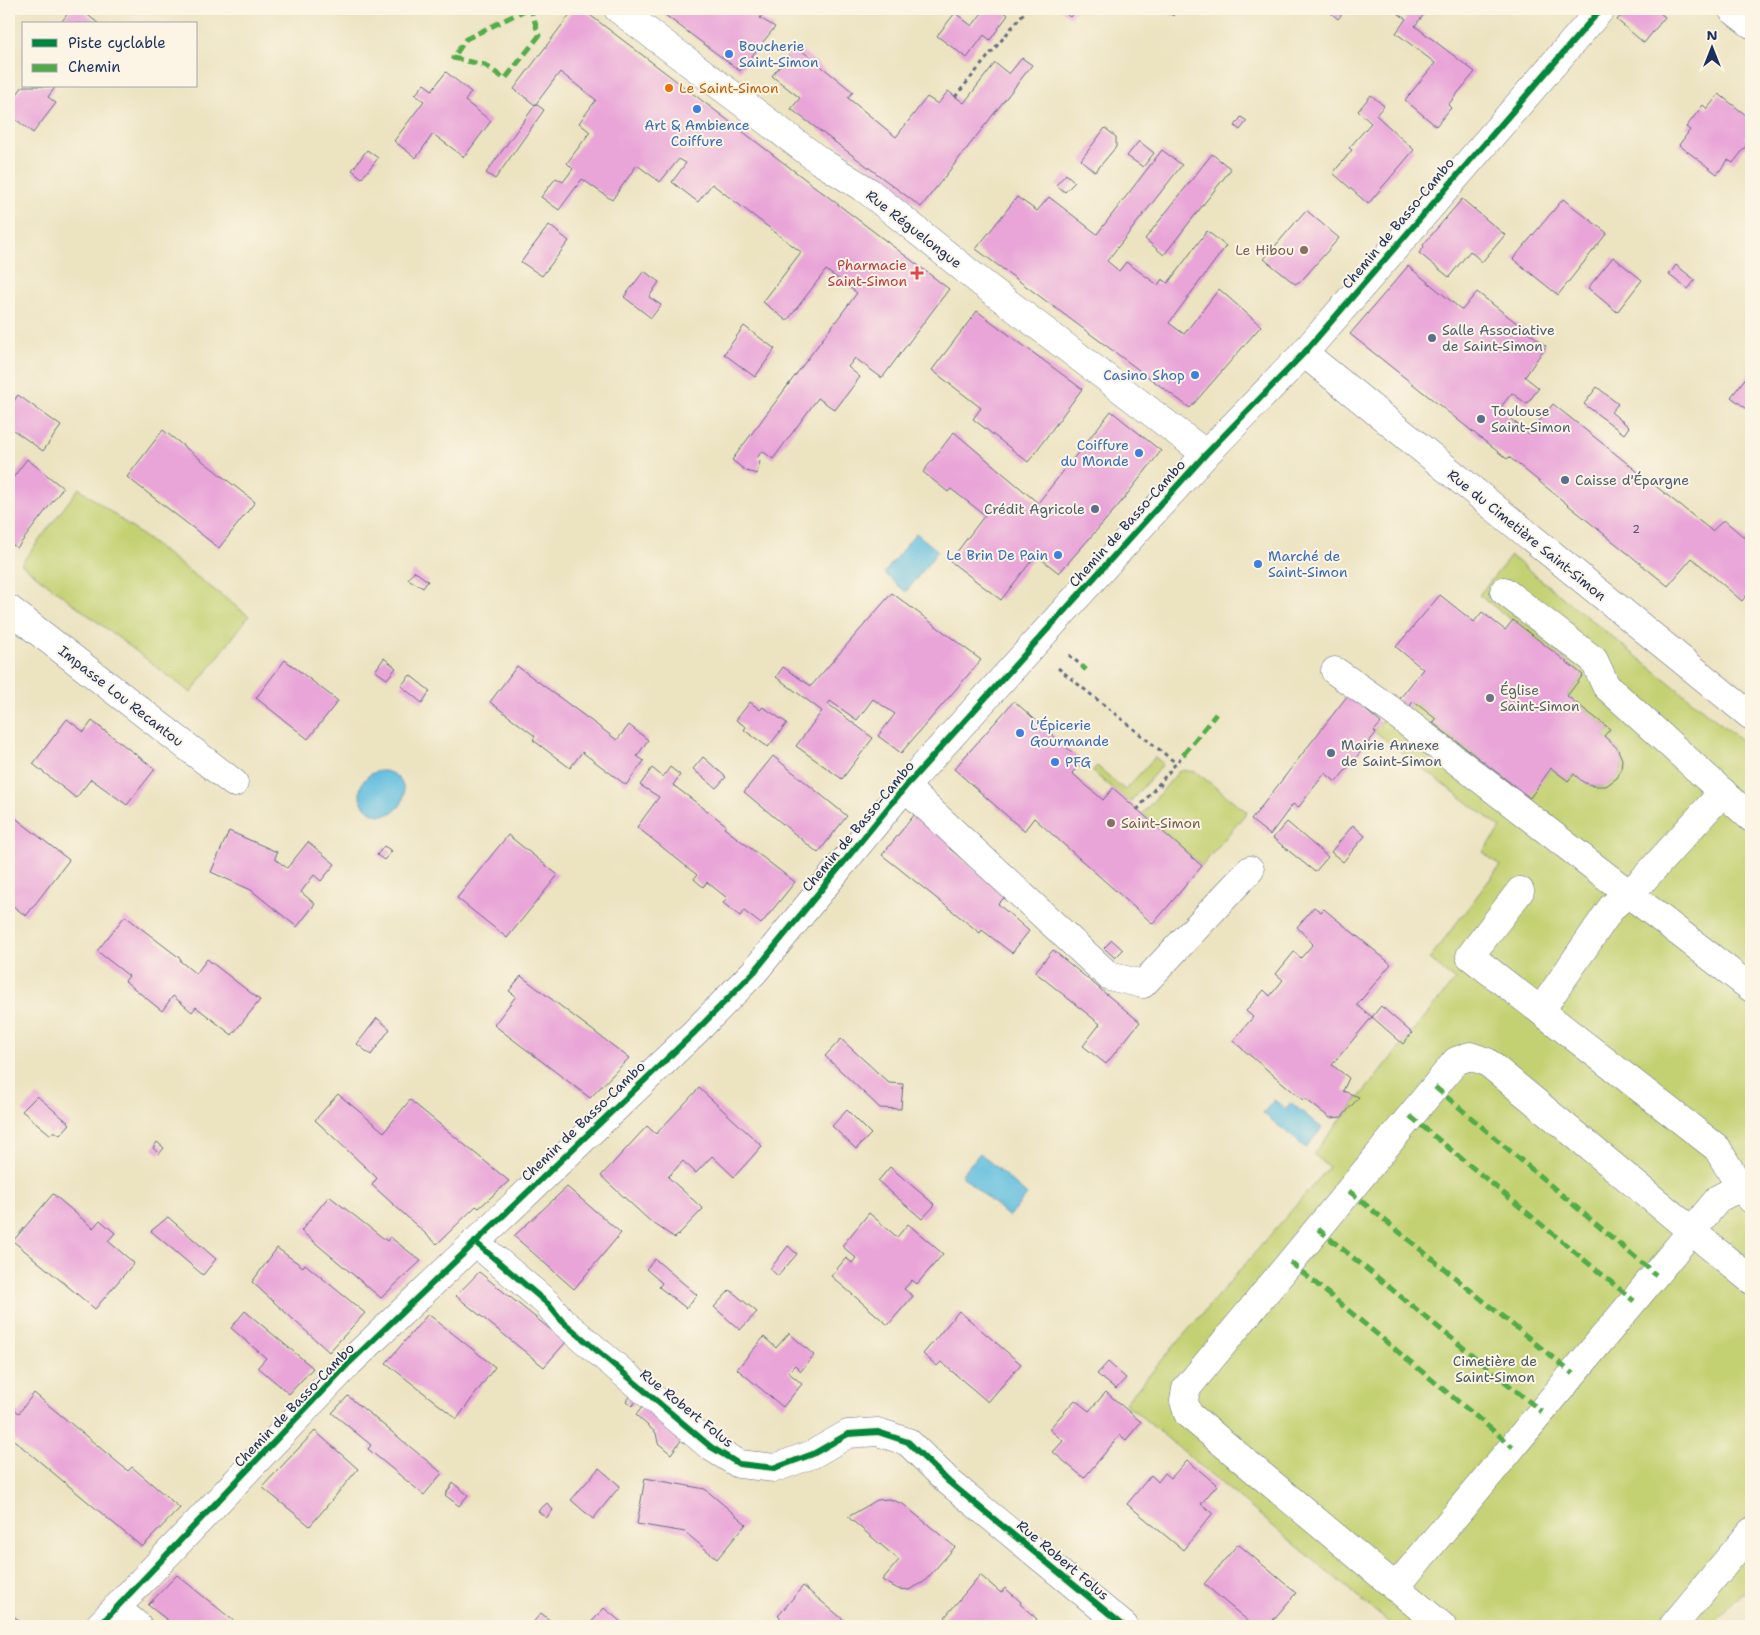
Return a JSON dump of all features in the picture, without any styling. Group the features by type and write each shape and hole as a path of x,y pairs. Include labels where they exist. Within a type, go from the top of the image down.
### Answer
{"street":[{"name":"Chemin de Basso-Cambo","path":"108,1617 349,1363 695,1032 754,972 905,787 1206,454 1304,353 1600,9"},
{"path":"1732,9 1751,24"},
{"name":"Rue Réguelongue","path":"631,12 820,161 868,191 982,283 1206,454"},
{"name":"Rue du Cimetière Saint-Simon","path":"1304,353 1751,716"},
{"path":"1504,591 1594,660 1606,686 1751,818"},
{"name":"Impasse Lou Recantou","path":"9,609 234,782"},
{"path":"1335,671 1391,710 1751,988"},
{"path":"905,787 1109,976 1143,984 1250,870"},
{"path":"1541,1010 1612,907 1627,892 1642,881 1723,792"},
{"path":"1395,1588 1693,1231 1718,1198 1747,1189 1717,1148 1470,956 1520,891"},
{"path":"1442,1626 1188,1414 1184,1401 1186,1389 1456,1061 1470,1056 1487,1062 1751,1280"},
{"name":"Rue Robert Folus","path":"475,1242 548,1304 562,1321 681,1422 711,1446 739,1464 774,1468 813,1454 848,1434 878,1432 908,1442 949,1482 1124,1626"},
{"path":"1673,1626 1751,1532"},
{"path":"108,1617 138,1626"}],"path":[{"path":"956,96 1026,9"},
{"path":"1082,666 1068,654 1056,666 1176,763"},
{"path":"1137,810 1183,755"},
{"path":"1159,783 1164,788"}],"green space":[{"path":"79,488 249,616 191,693 21,564"},
{"name":"Cimetière de Saint-Simon","path":"1511,556 1751,748 1751,1584 1711,1626 1393,1626 1125,1403 1329,1167 1313,1154 1455,980 1429,959 1500,866 1483,852 1501,828 1374,731 1398,701 1408,708 1413,701 1436,719 1433,723 1529,797 1551,768 1568,781 1574,774 1583,782 1594,786 1607,785 1620,772 1622,759 1620,753 1604,736 1610,729 1567,696 1583,675 1479,595"},
{"path":"1155,757 1163,764 1129,803 1092,771 1097,766 1125,790"},
{"path":"1180,770 1196,772 1247,812 1202,866 1142,814"}],"water":[{"path":"916,533 938,551 906,592 884,573"},
{"path":"378,771 386,771 398,777 404,793 398,809 386,815 378,815 366,809 360,797 360,789 366,777"},
{"path":"1274,1100 1286,1109 1291,1103 1322,1128 1306,1148 1263,1113"},
{"path":"980,1153 1027,1195 1009,1217 961,1175"}],"building":[{"path":"71,9 87,9 84,12 96,22 61,22"},
{"path":"574,9 582,9 949,289 882,378 855,358 848,367 860,377 835,410 818,398 773,459 762,451 757,458 760,461 757,474 746,471 732,460 857,293 826,270 787,321 763,302 801,252 712,184 698,202 672,182 686,163 679,159 660,182 637,165 612,200 582,179 559,210 541,197 556,178 563,182 573,169 567,163 590,132 579,123 596,100 560,72 535,105 514,89"},
{"path":"670,9 767,9 760,18 775,27 740,71 665,15"},
{"path":"985,9 1001,9 1008,15 990,40 984,35 967,58 937,36 955,13 972,26"},
{"path":"1060,9 1077,9 1070,17"},
{"path":"1163,9 1178,9 1173,16"},
{"path":"1326,9 1346,9 1338,19"},
{"path":"1392,9 1428,9 1415,26 1475,72 1448,105 1451,108 1436,126 1405,100 1435,63 1396,33 1406,19"},
{"path":"1627,9 1655,9 1665,17 1644,43 1617,20"},
{"path":"796,46 853,92 848,98 896,137 927,97 938,104 948,91 964,103 995,63 1009,74 1022,58 1032,65 921,207 791,109 800,98 772,76"},
{"path":"446,72 471,92 465,101 491,121 464,157 433,134 416,158 394,141 424,101 415,95 424,84 432,90"},
{"path":"22,87 55,88 48,97 56,103 33,133 9,114 9,105"},
{"path":"1719,94 1751,119 1751,131 1745,138 1750,141 1733,163 1728,160 1717,174 1679,145 1690,130 1686,127 1703,105 1707,109"},
{"path":"1371,95 1384,106 1376,115 1414,150 1368,204 1333,173 1352,150 1349,148 1371,123 1358,111"},
{"path":"536,104 544,110 495,179 486,173"},
{"path":"1241,117 1247,121 1240,130 1235,126"},
{"path":"1105,128 1116,137 1116,147 1095,172 1081,160"},
{"path":"1139,141 1154,153 1143,167 1127,156"},
{"path":"367,150 378,158 362,178 352,170"},
{"path":"1162,150 1182,165 1107,261 1119,271 1126,262 1158,285 1162,279 1168,283 1207,231 1226,246 1169,323 1184,334 1219,289 1261,326 1190,408 976,249 1017,197 1037,211 1049,197 1097,234"},
{"path":"1212,154 1231,169 1164,255 1145,239"},
{"path":"1066,174 1075,182 1065,192 1056,185"},
{"path":"1462,199 1505,235 1482,262 1470,251 1449,277 1419,253 1424,247 1423,245"},
{"path":"1563,199 1607,233 1558,295 1513,259"},
{"path":"1306,210 1339,238 1302,280 1295,284 1264,259"},
{"path":"549,225 569,241 542,276 521,262"},
{"path":"1613,257 1642,280 1617,312 1588,288"},
{"path":"1676,265 1695,280 1688,289 1669,275"},
{"path":"1408,266 1462,310 1477,292 1546,346 1525,377 1539,388 1527,404 1512,393 1499,409 1529,434 1553,404 1712,531 1724,520 1751,543 1751,590 1742,601 1692,558 1668,586 1509,457 1507,459 1350,334"},
{"path":"644,271 659,282 649,297 661,305 651,318 624,297"},
{"path":"977,311 1082,389 1028,462 973,419 981,408 932,370"},
{"path":"744,326 775,349 755,377 724,354"},
{"path":"1751,371 1751,412 1731,397"},
{"path":"1597,387 1618,404 1611,412 1629,427 1624,434 1584,404"},
{"path":"18,395 61,426 43,451 9,427 9,408"},
{"path":"1111,411 1161,451 1118,506 1059,573 1036,555 1001,600 950,561 985,515 951,489 948,492 923,472 954,432 1038,503"},
{"path":"163,430 255,502 219,548 127,477"},
{"path":"27,459 63,488 17,548 9,542 9,483"},
{"path":"414,571 428,581 423,588 408,579"},
{"path":"892,593 981,660 901,753 878,736 895,714 873,699 857,720 830,701 828,704 873,738 842,779 796,746 822,711 776,677 783,667 811,686"},
{"name":"Église Saint-Simon","path":"1440,595 1474,622 1482,612 1505,630 1513,620 1583,675 1567,696 1610,729 1604,736 1617,748 1622,759 1621,770 1617,778 1606,786 1594,786 1583,782 1574,774 1568,781 1551,768 1530,798 1433,723 1436,719 1413,701 1409,708 1398,701 1423,669 1396,647"},
{"path":"384,658 396,668 387,679 375,671"},
{"path":"285,660 338,701 308,739 256,698"},
{"path":"517,666 617,740 629,725 648,740 637,756 644,761 626,785 582,752 570,768 533,740 535,736 490,702"},
{"path":"410,675 430,691 422,703 401,686"},
{"name":"Mairie Annexe de Saint-Simon","path":"1348,695 1381,723 1374,731 1376,733 1336,782 1325,773 1298,808 1293,804 1270,835 1251,820"},
{"path":"1014,701 1083,762 1072,773 1103,800 1113,788 1202,866 1153,924 1034,818 1024,831 954,769"},
{"path":"750,702 760,710 763,707 787,723 768,747 744,730 746,727 736,720"},
{"path":"67,719 84,732 92,721 155,769 127,805 91,779 76,798 33,764"},
{"path":"773,756 847,816 818,853 744,792"},
{"path":"703,757 726,777 716,788 693,769"},
{"path":"670,767 680,775 673,785 726,825 724,828 795,882 761,924 744,911 740,916 723,903 727,898 707,882 703,887 694,879 697,875 637,827 659,797 640,785 652,768 663,777"},
{"path":"9,813 69,860 26,916 9,903"},
{"path":"915,814 952,844 949,848 1006,896 998,904 1029,931 1012,953 982,930 980,933 882,855"},
{"path":"1287,822 1328,857 1315,872 1273,838"},
{"path":"1353,825 1365,836 1343,862 1331,852"},
{"path":"229,831 277,852 275,859 287,868 308,842 335,864 321,881 314,875 301,892 315,904 297,927 251,890 211,872"},
{"path":"508,835 558,875 507,938 457,898"},
{"path":"384,846 392,851 384,860 377,855"},
{"path":"1314,907 1321,912 1324,909 1391,964 1357,1005 1372,1017 1332,1065 1349,1078 1343,1091 1359,1097 1342,1117 1330,1118 1304,1098 1303,1100 1233,1041 1253,1017 1246,1011 1264,990 1270,996 1283,980 1276,974 1294,952 1301,958 1313,944 1297,927"},
{"path":"125,916 181,959 180,961 196,974 207,959 260,1000 232,1035 196,1007 192,1012 173,996 162,1011 125,981 129,976 97,951"},
{"path":"1112,940 1123,950 1115,958 1104,948"},
{"path":"1053,950 1140,1022 1106,1064 1083,1046 1100,1024 1035,972"},
{"path":"521,976 629,1058 590,1098 494,1025 516,996 509,991"},
{"path":"1381,1006 1412,1033 1403,1044 1372,1017"},
{"path":"377,1018 390,1029 371,1055 357,1044"},
{"path":"841,1039 889,1083 903,1084 901,1109 880,1108 825,1056"},
{"path":"699,1088 762,1146 734,1177 712,1156 696,1173 683,1161 668,1177 703,1209 675,1238 650,1221 601,1176 647,1126 656,1134"},
{"path":"338,1094 384,1132 410,1100 509,1181 479,1208 476,1206 437,1244 372,1185 377,1178 315,1120"},
{"path":"37,1096 70,1124 60,1135 54,1131 51,1135 22,1111"},
{"path":"847,1110 871,1134 856,1149 832,1126"},
{"path":"157,1142 164,1148 159,1154 153,1148"},
{"path":"890,1167 935,1205 922,1219 878,1181"},
{"path":"567,1187 621,1233 574,1289 514,1236"},
{"path":"53,1194 93,1228 100,1220 115,1233 108,1241 134,1263 95,1309 13,1241"},
{"path":"329,1196 387,1241 390,1237 421,1261 381,1298 301,1231"},
{"path":"869,1213 897,1237 908,1224 943,1254 917,1284 912,1280 904,1289 913,1296 888,1325 831,1276 846,1258 852,1263 856,1258 842,1246"},
{"path":"168,1217 216,1259 203,1275 151,1231"},
{"path":"788,1246 797,1254 778,1276 770,1269"},
{"path":"277,1248 303,1267 305,1264 365,1313 329,1352 252,1282"},
{"path":"655,1259 697,1295 686,1308 659,1287 662,1283 646,1269"},
{"path":"479,1272 566,1342 544,1367 456,1296"},
{"path":"730,1290 757,1312 740,1330 714,1307"},
{"path":"245,1311 313,1368 289,1394 258,1367 266,1358 231,1328"},
{"path":"959,1311 1021,1364 988,1402 941,1362 937,1366 923,1354"},
{"path":"428,1314 495,1367 457,1419 386,1363"},
{"path":"789,1333 814,1355 801,1371 795,1365 788,1372 802,1384 783,1407 737,1369 764,1337 776,1348"},
{"path":"1108,1362 1126,1378 1116,1389 1097,1374"},
{"path":"1106,1392 1141,1422 1126,1440 1120,1435 1084,1478 1053,1452 1063,1441 1049,1429 1075,1400 1089,1411"},
{"path":"34,1393 128,1471 132,1467 180,1508 142,1547 9,1436 9,1405 19,1413"},
{"path":"630,1395 637,1400 632,1406 626,1401"},
{"path":"348,1396 442,1473 424,1495 368,1449 371,1445 332,1413"},
{"path":"643,1406 682,1439 671,1454 658,1443 656,1433 636,1415"},
{"path":"315,1431 358,1469 310,1526 262,1487"},
{"path":"1187,1460 1217,1485 1201,1504 1213,1513 1183,1550 1127,1504 1151,1475 1158,1482 1165,1473 1171,1478"},
{"path":"599,1468 620,1486 593,1519 571,1500"},
{"path":"645,1478 705,1489 746,1524 717,1559 685,1532 637,1524"},
{"path":"453,1483 468,1495 459,1506 445,1495"},
{"path":"889,1499 903,1504 955,1547 924,1582 909,1590 898,1589 882,1580 899,1560 848,1517 877,1500"},
{"path":"547,1503 553,1510 546,1518 538,1511"},
{"path":"1238,1544 1296,1593 1268,1626 1254,1626 1204,1584"},
{"path":"177,1575 240,1626 175,1626 148,1605"},
{"path":"980,1575 1001,1593 1005,1588 1021,1602 1020,1604 1037,1619 1031,1626 955,1626 945,1617"},
{"path":"803,1586 851,1626 790,1626 778,1616"},
{"path":"604,1608 626,1626 588,1626"},
{"path":"9,1612 25,1626 9,1626"},
{"path":"541,1613 557,1626 530,1626"}],"marked path":[{"path":"527,9 466,39 453,58 485,65 505,79 539,36 531,9"},
{"path":"1082,666 1086,670"},
{"path":"1183,755 1216,714"},
{"path":"1435,1087 1656,1275"},
{"path":"1410,1116 1634,1301"},
{"path":"1349,1191 1573,1374"},
{"path":"1318,1229 1542,1412"},
{"path":"1290,1262 1513,1447"}],"cycle path":[{"path":"99,1626 349,1363 695,1032 754,972 905,787 1206,454 1304,353 1601,9"},
{"path":"475,1242 548,1304 562,1321 711,1447 739,1464 775,1468 813,1454 848,1434 878,1432 908,1442 949,1482 1124,1626"}],"place":[{"name":"Boucherie Saint-Simon","path":"729,54"},
{"name":"Le Saint-Simon","path":"669,88"},
{"name":"Art & Ambience Coiffure","path":"697,109"},
{"name":"Le Hibou","path":"1304,250"},
{"name":"Pharmacie Saint-Simon","path":"917,273"},
{"name":"Salle Associative de Saint-Simon","path":"1432,338"},
{"name":"Casino Shop","path":"1195,375"},
{"name":"Toulouse Saint-Simon","path":"1481,419"},
{"name":"Coiffure du Monde","path":"1139,453"},
{"name":"Caisse d'Épargne","path":"1565,480"},
{"name":"Crédit Agricole","path":"1095,509"},
{"name":"Le Brin De Pain","path":"1058,555"},
{"name":"Marché de Saint-Simon","path":"1258,564"},
{"name":"Église Saint-Simon","path":"1490,698"},
{"name":"L'Épicerie Gourmande","path":"1020,733"},
{"name":"Mairie Annexe de Saint-Simon","path":"1331,753"},
{"name":"PFG","path":"1055,762"},
{"name":"Saint-Simon","path":"1111,823"}]}
